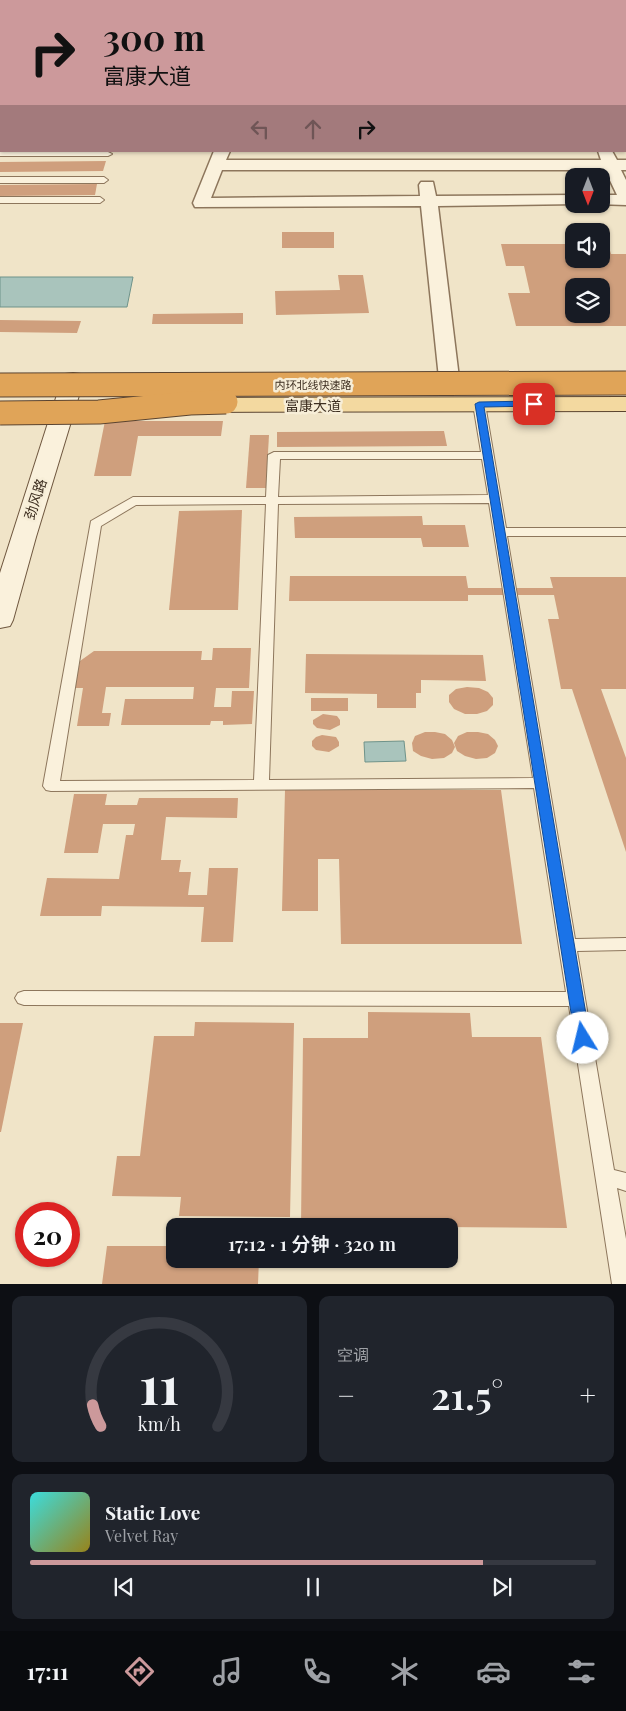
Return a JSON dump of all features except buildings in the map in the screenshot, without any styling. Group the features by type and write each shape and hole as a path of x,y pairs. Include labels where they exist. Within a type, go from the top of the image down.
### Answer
{"highway":[{"path":"0,374 108,374 355,391"},
{"name":"内环北线快速路","path":"0,399 626,383"},
{"name":"内环北线快速路","path":"0,385 626,398"},
{"path":"0,413 98,412 355,391"}],"main road":[{"name":"富康大道","path":"0,379 626,378"},
{"name":"富康大道","path":"0,406 626,404"}],"street":[{"path":"565,200 201,203 219,158 614,160 626,198 610,199"},
{"path":"424,158 449,378"},
{"name":"劲风路","path":"0,620 63,379"},
{"name":"劲风路","path":"0,547 56,405"}],"lane":[{"path":"0,154 108,154"},
{"path":"0,180 104,180"},
{"path":"0,200 100,200"},
{"path":"479,404 623,1284"},
{"path":"261,785 274,455 486,456"},
{"path":"494,499 133,501 95,524 52,786 541,783"},
{"path":"500,532 626,532"},
{"path":"568,944 626,944"},
{"path":"24,998 576,999"},
{"path":"606,1176 626,1182"}],"water":[{"path":"0,277 133,277 127,307 0,307"},
{"path":"404,741 406,761 365,762 364,742"}],"route":[{"path":"534,404 479,404 486,456 583,1038"}]}
